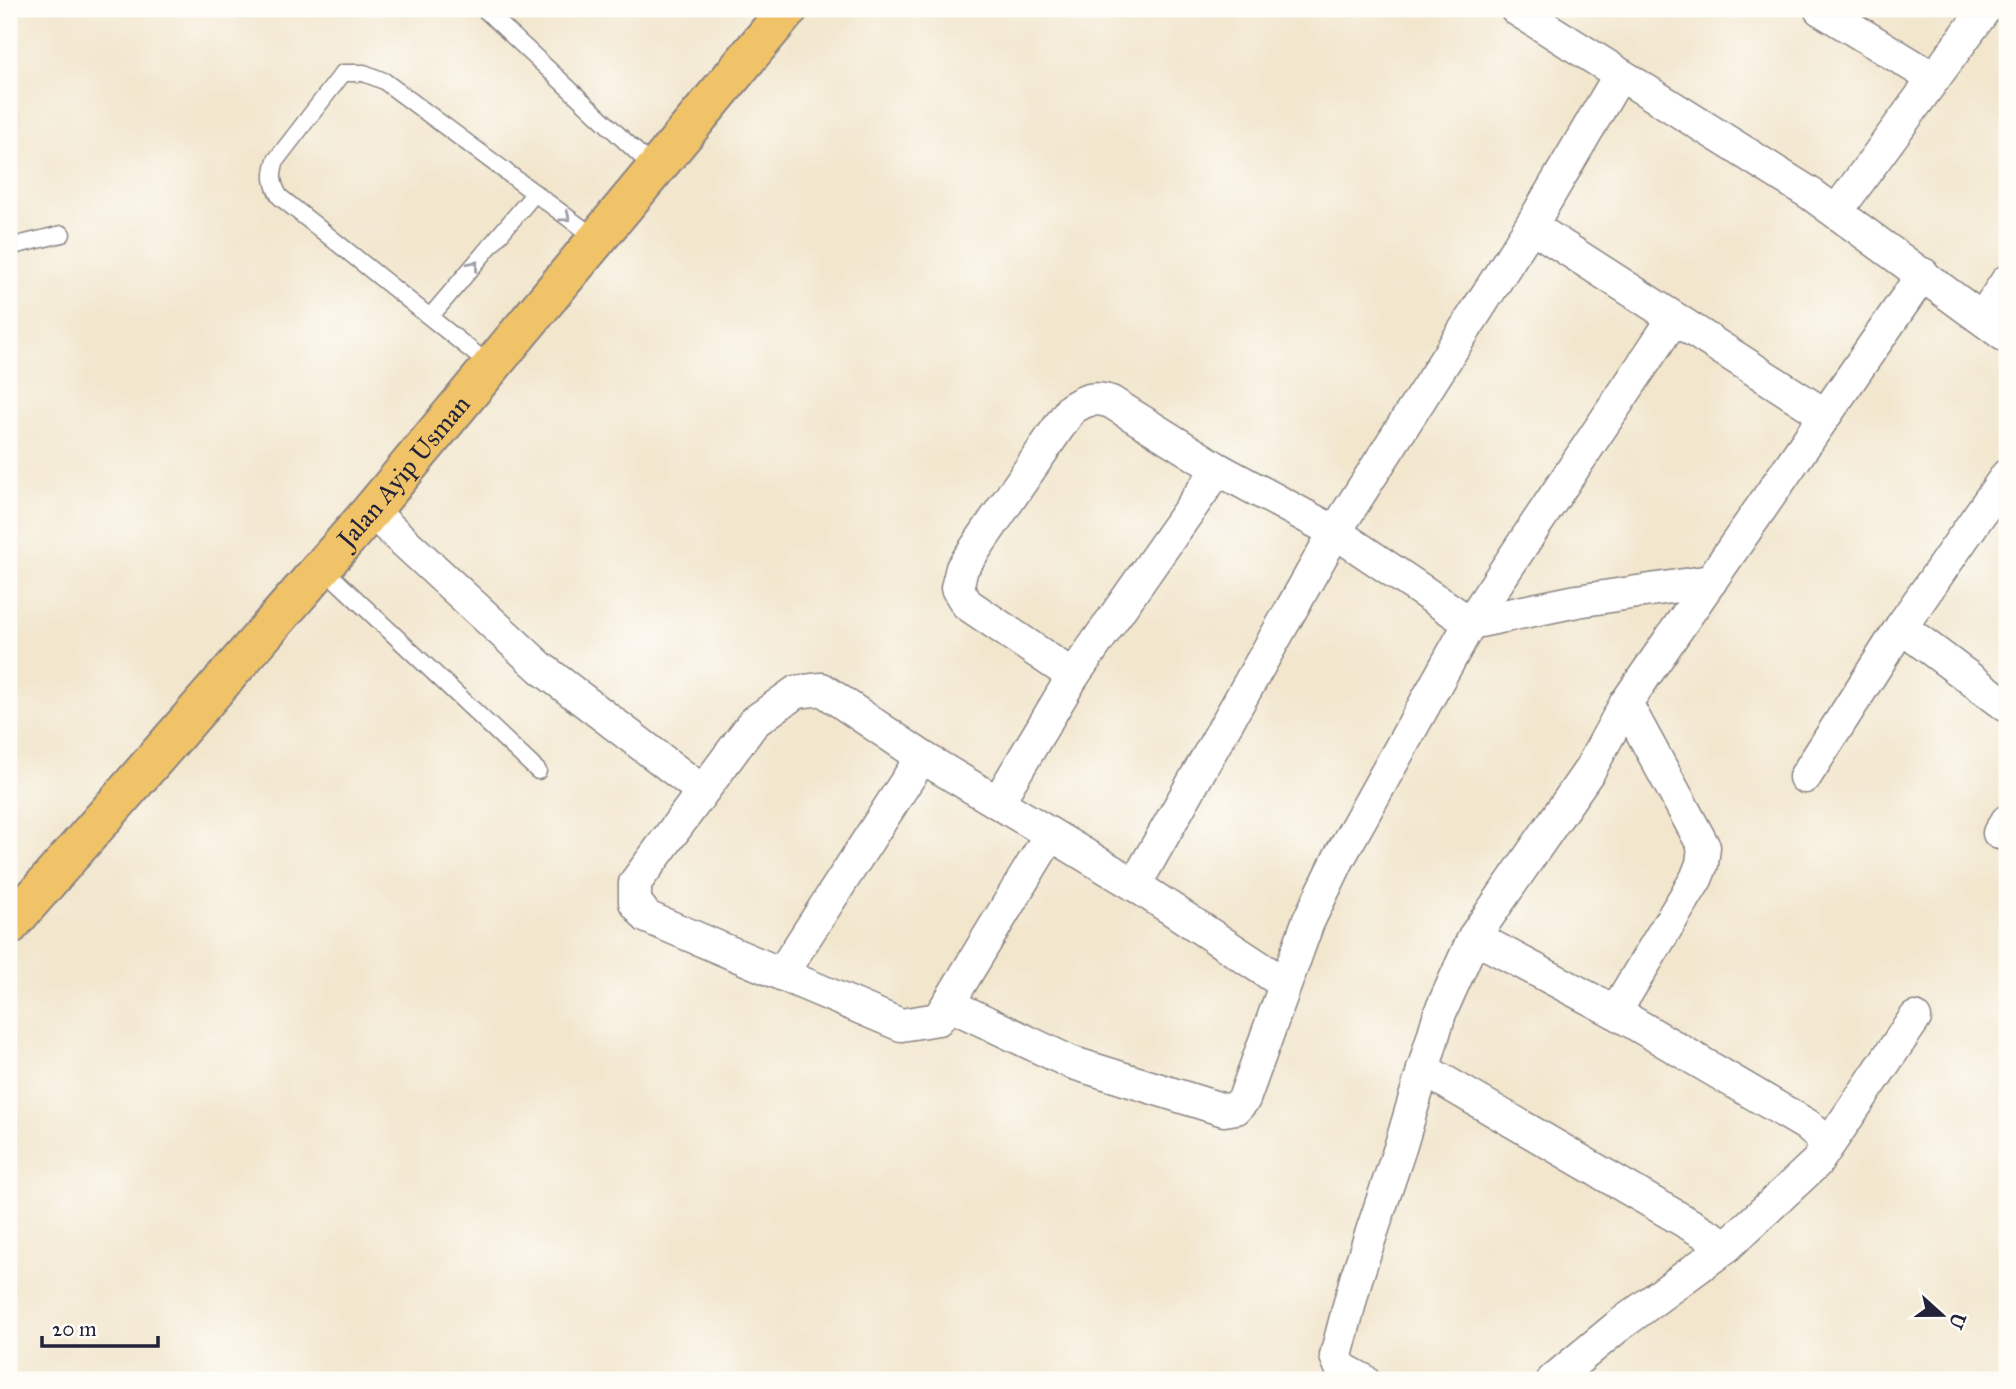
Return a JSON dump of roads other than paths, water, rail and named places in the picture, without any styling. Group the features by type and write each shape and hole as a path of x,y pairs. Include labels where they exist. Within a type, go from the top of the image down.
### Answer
{"main road":[{"name":"Jalan Ayip Usman","path":"9,926 371,511 788,9"}],"street":[{"path":"1516,9 1837,211 2007,337"},
{"path":"1820,9 1933,78"},
{"path":"1837,211 1985,9"},
{"path":"1135,885 1335,532 1531,226 1619,76"},
{"path":"1531,226 1825,415"},
{"path":"1363,1380 1341,1368 1336,1356 1356,1279 1400,1148 1440,1013 1475,937 1589,771 1626,703 1923,274"},
{"path":"1983,317 2007,281"},
{"path":"948,1004 1070,1062 1224,1110 1236,1108 1244,1099 1308,922 1339,858 1470,623 1674,318"},
{"path":"1073,676 967,604 957,588 962,568 1071,410 1086,399 1111,401 1218,469 1335,532 1470,623 1577,601 1712,581"},
{"path":"998,802 1073,676 1218,469"},
{"path":"1805,777 1901,627 2007,475"},
{"path":"371,511 541,668 701,790"},
{"path":"1901,627 2007,706"},
{"path":"1050,835 938,1019 901,1025 647,917 635,902 635,883 701,790 754,722 796,692 822,689 922,757 1135,885 1285,984"},
{"path":"1615,1012 1696,879 1702,864 1704,847 1626,703"},
{"path":"782,973 922,757"},
{"path":"1475,937 1615,1012 1807,1125 1827,1143"},
{"path":"1553,1380 1617,1327 1727,1246 1817,1162 1827,1143 1915,1018"},
{"path":"1423,1069 1727,1246"}],"lane":[{"path":"484,9 656,170"},
{"path":"492,367 281,197 274,187 272,174 276,160 344,73 364,73 384,80 598,240"},
{"path":"430,317 535,193"},
{"path":"9,247 62,234"},
{"path":"321,567 538,771"}]}
